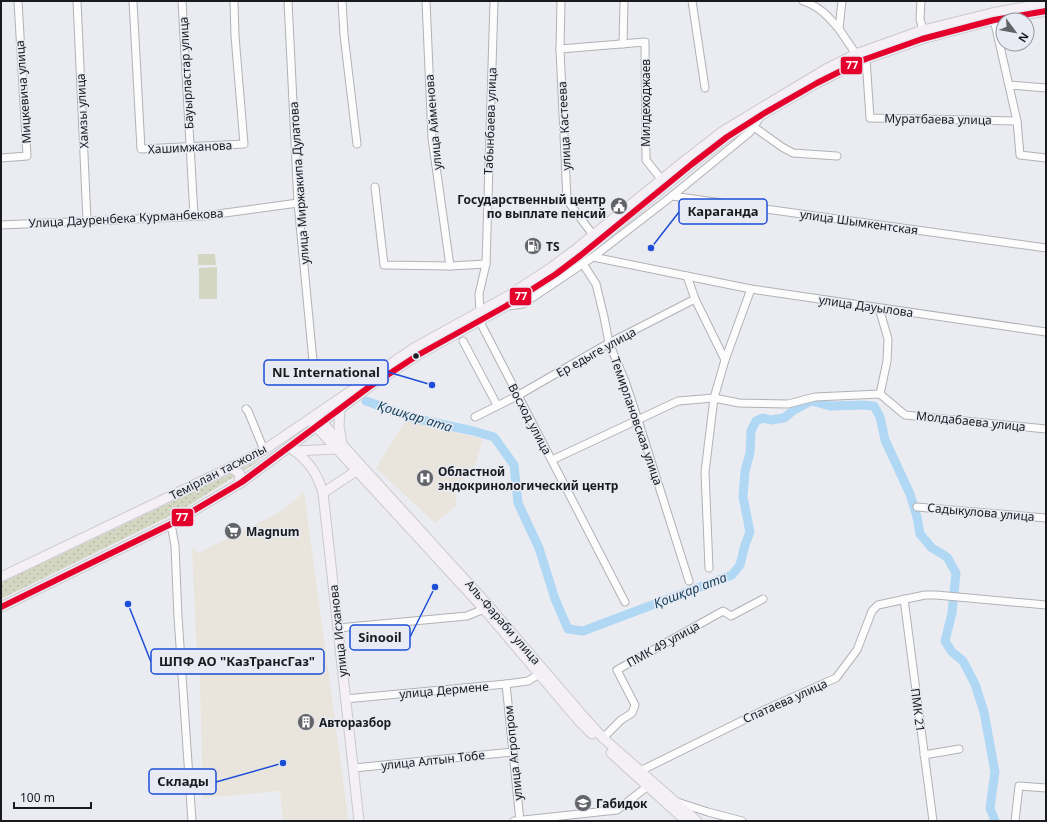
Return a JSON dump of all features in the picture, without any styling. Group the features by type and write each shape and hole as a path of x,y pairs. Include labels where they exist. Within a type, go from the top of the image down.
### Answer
{"main road":[{"name":"Темірлан тасжолы","path":"1,577 230,468 340,408 369,387 480,316 595,238 727,138 763,114 822,80 846,67 922,39 1040,3"},
{"name":"Темірлан тасжолы","path":"1,607 171,524 239,484 284,451 316,421 363,382 414,348 480,316 506,306 556,274 662,179 688,158 729,127 826,69 856,54 923,30 993,17 1046,11"},
{"path":"284,451 339,447 340,408"},
{"name":"Аль-Фараби улица","path":"316,421 488,605 584,717 648,786 686,821"},
{"name":"Аль-Фараби улица","path":"339,447 356,471 484,609 579,721 637,773 697,821"},
{"name":"улица Исханова","path":"295,451 307,460 320,483 323,493 359,821"},
{"path":"230,468 240,474 239,484"},
{"path":"323,493 356,471"}],"street":[{"name":"Мицкевича улица","path":"1,158 27,156 18,1"},
{"name":"Хамзы улица","path":"76,1 87,221"},
{"name":"Хашимжанова","path":"133,1 141,149 244,144 235,36 234,1"},
{"name":"Бауырластар улица","path":"182,1 194,216"},
{"name":"улица Миржакипа Дулатова","path":"288,1 298,203 314,361 321,367 363,382"},
{"path":"342,1 344,36 357,144"},
{"name":"улица Айменова","path":"426,1 432,138 450,266"},
{"name":"Табынбаева улица","path":"480,316 479,294 486,264 494,1"},
{"name":"улица Кастеева","path":"562,1 560,49 567,200 595,238"},
{"path":"623,44 624,1"},
{"path":"692,1 705,88"},
{"path":"803,1 826,13 856,54"},
{"path":"839,29 842,1"},
{"path":"921,1 920,14 923,30"},
{"path":"993,17 1017,121 1020,155 1046,158"},
{"name":"Милдеходжаев","path":"560,49 645,42 646,160 662,179"},
{"name":"Муратбаева улица","path":"866,59 870,118 1017,121"},
{"path":"1009,85 1046,88"},
{"path":"506,306 523,304 593,257 672,196 750,132 763,114"},
{"path":"754,127 782,147 794,153 837,156"},
{"path":"375,187 384,265 450,266 486,264"},
{"name":"улица Шымкентская","path":"672,196 1046,248"},
{"name":"Улица Дауренбека Курманбекова","path":"1,225 194,216 298,203"},
{"name":"улица Дауылова","path":"593,257 751,289 1046,332"},
{"name":"Темирлановская улица","path":"583,264 596,284 609,343 625,381 689,580"},
{"path":"687,276 695,299 725,360"},
{"path":"709,568 706,472 714,398 725,360 751,289"},
{"name":"Ер едыге улица","path":"475,417 517,396 609,343 695,299"},
{"path":"552,460 678,401 714,398 739,403 788,404 815,396 880,394 887,361 888,339 879,308"},
{"name":"Восход улица","path":"480,316 517,396 552,460 624,602"},
{"path":"463,341 497,405"},
{"name":"Молдабаева улица","path":"880,394 905,415 1046,429"},
{"path":"246,409 264,450"},
{"name":"Садыкулова улица","path":"917,507 1046,518"},
{"path":"171,524 175,546 178,617 192,821"},
{"name":"Спатаева улица","path":"637,773 764,710 836,678 857,650 872,611 878,605 925,595 936,595 1046,606"},
{"name":"ПМК 49 улица","path":"604,738 621,720 632,713 635,705 617,670 723,611 731,616 763,599"},
{"name":"ПМК 21","path":"904,599 933,821"},
{"path":"338,628 467,616 484,609"},
{"name":"улица Дермене","path":"346,699 506,684 528,681 539,674"},
{"name":"улица Агропром","path":"506,684 520,821"},
{"path":"924,755 959,749"},
{"name":"улица Алтын Тобе","path":"354,768 513,752"},
{"path":"514,821 617,810 648,786"},
{"path":"1015,821 1019,786 1046,788"},
{"path":"675,802 742,821"},
{"path":"708,812 718,821"}],"shaded area":[{"name":"Областной эндокринологический центр","path":"406,420 483,439 475,465 455,487 456,506 435,523 376,468"},
{"path":"304,492 348,821 283,821 280,791 203,798 200,684 196,639 192,548 198,553 280,512"}],"green space":[{"path":"198,254 215,254 216,265 198,265"},
{"path":"217,267 217,299 199,299 199,268"},
{"path":"264,458 180,511 1,599 1,583"}],"waterway":[{"name":"Қошқар ата","path":"366,401 413,418 494,437 514,465 518,503 539,548 555,599 568,629 583,631 732,575 740,565 750,532 743,497 745,471 750,453 751,431 756,421 763,418 771,420 784,418 794,410 811,401 830,406 874,406 880,417 885,440 910,494 917,517 920,534 932,548 947,557 956,573 952,613 945,641 952,652 963,661 975,684 984,712 995,772 990,808 995,821"}],"transit line":[{"name":"77","path":"1,607 171,524 242,482 369,387 418,355 506,306 556,274 727,137 763,114 817,83 863,60 922,39 994,20 1046,11"}],"place":[{"name":"Государственный центр по выплате пенсий","path":"619,206"},
{"name":"TS","path":"533,246"},
{"name":"Караганда","path":"651,248"},
{"name":"NL International","path":"432,385"},
{"name":"Областной эндокринологический центр","path":"425,478"},
{"name":"Magnum","path":"233,531"},
{"name":"Sinooil","path":"435,587"},
{"name":"ШПФ АО \"КазТрансГаз\"","path":"128,604"},
{"name":"Авторазбор","path":"306,722"},
{"name":"Склады","path":"283,763"},
{"name":"Габидок","path":"583,803"}]}
